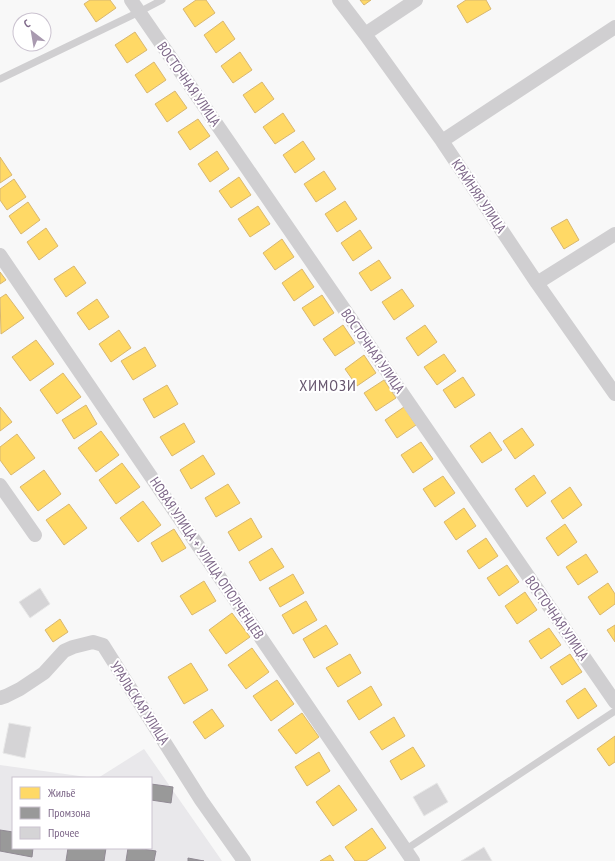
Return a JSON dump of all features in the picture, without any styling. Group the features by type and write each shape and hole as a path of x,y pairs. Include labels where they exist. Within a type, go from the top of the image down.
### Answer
{"street":[{"name":"ВОСТОЧНАЯ УЛИЦА","path":"131,0 615,702"},
{"name":"КРАЙНЯЯ УЛИЦА","path":"339,0 366,34 442,141 537,283 615,394"},
{"path":"366,34 416,0"},
{"path":"442,141 615,28"},
{"path":"537,283 615,234"},
{"name":"НОВАЯ УЛИЦА + УЛИЦА ОПОЛЧЕНЦЕВ","path":"0,255 409,855"},
{"path":"0,485 35,535"},
{"name":"УРАЛЬСКАЯ УЛИЦА","path":"0,698 6,696 44,673 64,651 82,644 93,642 103,645 202,800 244,861"}],"lane":[{"path":"0,79 162,0"},
{"path":"409,855 615,711"}],"shaded area":[{"path":"144,749 222,861 0,861 0,765 87,777 12,777 12,849 152,849 152,777 100,777"}],"building: Жильё":[{"path":"90,0 110,0 116,8 96,22 84,4"},
{"path":"196,0 206,0 215,13 195,27 183,9"},
{"path":"360,0 371,0 364,5"},
{"path":"466,0 486,0 491,9 467,23 457,6"},
{"path":"223,21 235,39 216,53 204,35"},
{"path":"135,32 147,50 127,63 115,45"},
{"path":"240,52 252,70 233,83 221,66"},
{"path":"154,62 166,80 147,93 135,75"},
{"path":"262,82 274,99 255,113 243,95"},
{"path":"175,91 187,108 167,122 155,104"},
{"path":"283,113 295,131 275,144 263,127"},
{"path":"198,119 210,136 190,150 178,132"},
{"path":"303,141 315,159 295,173 283,155"},
{"path":"217,151 229,169 210,182 198,164"},
{"path":"0,157 12,175 0,183"},
{"path":"324,171 336,189 316,202 304,184"},
{"path":"239,177 251,195 231,208 219,191"},
{"path":"14,179 26,197 7,210 0,200 0,189"},
{"path":"345,201 357,219 337,232 325,214"},
{"path":"28,202 40,220 21,234 9,216"},
{"path":"258,206 270,224 250,237 238,219"},
{"path":"567,219 579,240 564,249 551,228"},
{"path":"46,228 58,246 39,260 27,242"},
{"path":"360,230 372,248 353,261 341,243"},
{"path":"282,239 294,257 275,270 263,253"},
{"path":"379,260 391,278 371,291 359,273"},
{"path":"74,266 86,283 66,297 54,279"},
{"path":"302,269 314,287 294,301 282,283"},
{"path":"0,272 6,280 0,284"},
{"path":"402,289 414,306 394,320 382,302"},
{"path":"6,294 24,318 1,334 0,298"},
{"path":"322,295 334,313 314,326 302,308"},
{"path":"97,299 109,317 89,330 77,313"},
{"path":"343,325 355,343 335,356 323,339"},
{"path":"425,325 437,342 418,356 406,338"},
{"path":"119,330 131,348 111,362 99,344"},
{"path":"36,340 54,364 30,381 12,357"},
{"path":"145,347 156,366 133,380 121,361"},
{"path":"444,354 456,371 437,385 424,367"},
{"path":"364,355 376,373 357,386 345,369"},
{"path":"63,373 81,397 57,414 40,390"},
{"path":"463,377 475,395 455,408 443,390"},
{"path":"384,380 396,398 376,411 364,393"},
{"path":"167,385 178,404 154,418 143,399"},
{"path":"86,405 97,424 74,439 62,420"},
{"path":"0,407 12,422 0,431"},
{"path":"404,407 416,425 397,438 385,420"},
{"path":"184,423 195,442 172,456 160,437"},
{"path":"522,428 534,445 515,459 503,441"},
{"path":"101,431 119,455 96,472 78,448"},
{"path":"490,432 502,450 482,463 470,446"},
{"path":"17,434 35,458 11,475 0,460 0,447"},
{"path":"421,442 433,459 413,473 401,455"},
{"path":"203,455 215,474 191,489 180,470"},
{"path":"122,463 140,487 116,504 99,480"},
{"path":"44,470 61,494 38,511 20,487"},
{"path":"534,475 546,493 527,507 515,489"},
{"path":"443,476 455,493 435,507 423,489"},
{"path":"228,484 240,503 216,517 205,498"},
{"path":"570,487 582,505 563,519 551,501"},
{"path":"143,501 161,525 138,542 120,518"},
{"path":"69,504 87,528 64,545 46,520"},
{"path":"464,508 476,526 456,540 444,522"},
{"path":"251,518 262,537 239,551 228,532"},
{"path":"565,524 577,542 558,556 546,538"},
{"path":"174,529 186,548 162,562 151,543"},
{"path":"486,538 498,556 479,569 467,551"},
{"path":"272,548 284,567 260,581 249,562"},
{"path":"586,554 598,572 578,585 566,567"},
{"path":"507,565 519,582 499,596 487,578"},
{"path":"293,574 304,593 280,607 269,588"},
{"path":"204,581 216,601 192,615 180,596"},
{"path":"608,583 615,594 615,604 600,615 588,597"},
{"path":"525,592 537,610 517,624 505,606"},
{"path":"306,601 317,620 293,634 282,615"},
{"path":"232,613 250,637 226,654 209,630"},
{"path":"60,619 68,632 53,642 45,630"},
{"path":"326,625 338,644 314,658 303,639"},
{"path":"615,625 615,642 607,630"},
{"path":"549,628 561,645 541,659 529,641"},
{"path":"252,648 269,672 246,689 228,665"},
{"path":"350,654 361,673 338,687 326,668"},
{"path":"570,654 582,672 562,685 550,667"},
{"path":"191,663 208,690 184,704 168,677"},
{"path":"277,680 294,704 271,721 253,696"},
{"path":"371,686 382,705 359,720 347,701"},
{"path":"585,688 597,706 578,719 566,701"},
{"path":"212,709 224,726 205,739 193,722"},
{"path":"302,713 319,737 296,754 278,730"},
{"path":"394,717 405,736 382,750 370,732"},
{"path":"615,736 615,762 609,766 597,749"},
{"path":"413,747 425,766 401,780 390,761"},
{"path":"319,752 330,771 307,786 295,767"},
{"path":"339,785 357,810 333,826 316,802"},
{"path":"372,828 386,848 366,861 355,861 345,847"},
{"path":"330,855 334,861 320,861"}],"building: Промзона":[{"path":"152,784 173,787 171,803 152,800"},
{"path":"0,830 12,832 12,849 33,849 32,857 0,851"},
{"path":"68,849 106,849 104,861 66,861"},
{"path":"128,849 156,851 154,861 126,861"},
{"path":"188,858 204,861 188,861"}],"building: Прочее":[{"path":"40,588 50,604 30,618 19,602"},
{"path":"9,723 31,727 25,758 3,753"},
{"path":"437,783 448,802 424,816 413,797"},
{"path":"484,847 492,861 461,861"}],"district":[{"name":"ХИМОЗИ","path":"328,385"}]}
